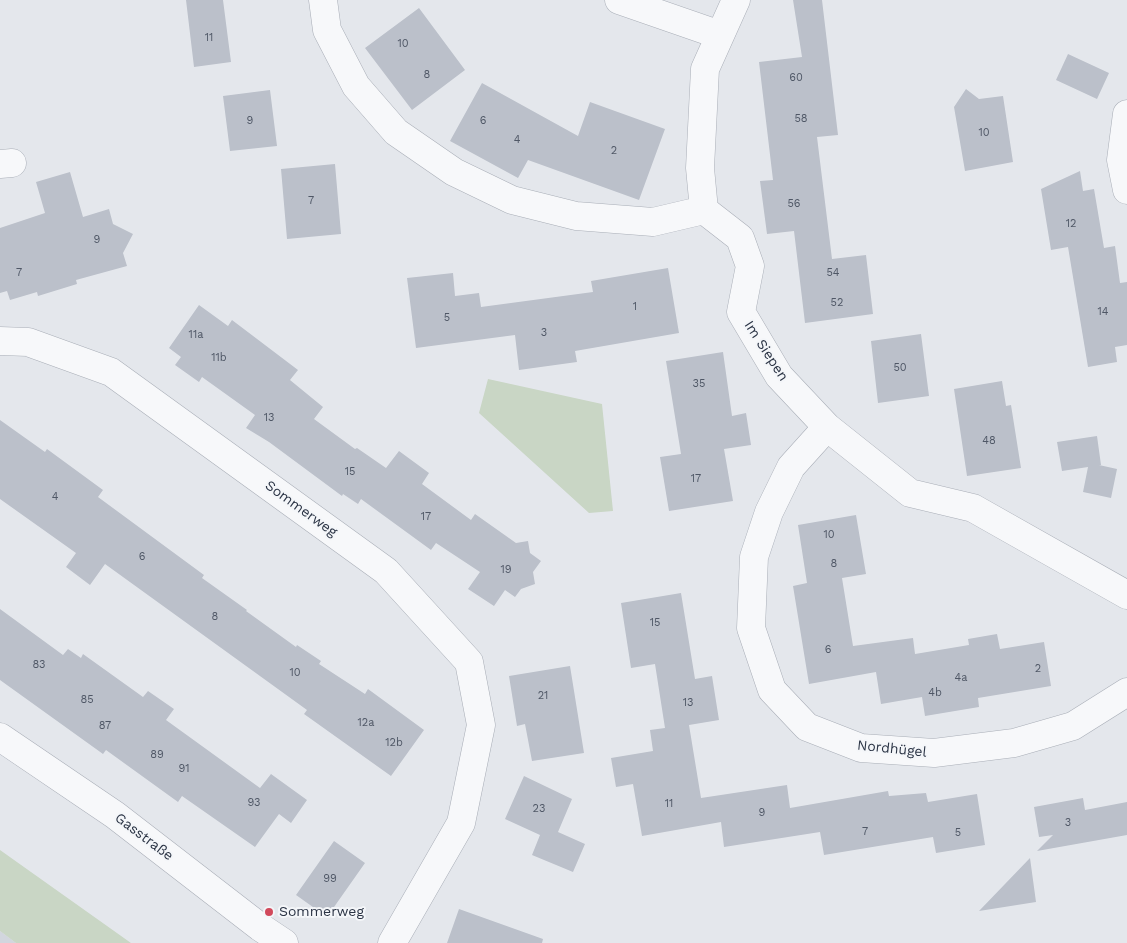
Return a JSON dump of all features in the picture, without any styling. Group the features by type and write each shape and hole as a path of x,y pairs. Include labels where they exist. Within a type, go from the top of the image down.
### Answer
{"street":[{"path":"323,0 327,30 356,86 396,132 454,172 512,200 576,216 653,222 704,210 700,168 705,69 736,0"},
{"path":"619,0 720,34"},
{"path":"1127,114 1121,160 1127,190"},
{"name":"Im Siepen","path":"704,210 740,238 750,266 741,312 779,376 826,427 910,493 973,508 1127,594"},
{"name":"Sommerweg","path":"0,341 28,342 111,372 386,571 469,662 481,725 461,823 392,943"},
{"name":"Nordhügel","path":"826,427 791,468 768,512 754,557 751,628 772,690 807,727 861,748 934,753 1014,743 1073,726 1127,692"},
{"name":"Gasstraße","path":"0,737 115,815 260,927 284,943"}],"shaded area":[{"path":"0,931 16,943 0,943"}],"green space":[{"path":"488,379 602,404 613,511 589,513 479,413"},
{"path":"0,850 131,943 16,943 0,931"}],"building":[{"path":"186,0 223,0 231,62 194,67"},
{"path":"793,0 822,0 838,135 817,137 832,259 866,255 873,314 805,323 794,231 767,234 760,181 773,180 759,62 802,57"},
{"path":"419,8 465,70 412,110 365,48"},
{"path":"1068,54 1109,73 1097,99 1056,80"},
{"path":"482,83 578,136 590,102 665,129 639,200 528,160 518,178 450,141"},
{"path":"966,89 979,99 1003,96 1013,162 965,171 954,107"},
{"path":"270,90 277,146 230,151 223,96"},
{"path":"335,164 341,234 287,239 281,169"},
{"path":"1080,171 1083,191 1094,189 1104,248 1115,246 1120,283 1127,282 1127,345 1115,347 1117,362 1088,367 1068,247 1051,250 1041,189"},
{"path":"70,172 83,217 109,209 113,224 133,234 123,253 127,266 76,280 77,284 38,296 37,292 10,300 7,291 0,293 0,228 45,213 36,182"},
{"path":"668,268 679,333 575,351 577,362 519,370 515,335 416,348 407,278 453,273 455,296 479,293 481,307 593,292 591,281"},
{"path":"199,305 228,326 232,320 298,370 290,380 323,407 314,419 355,449 357,448 386,468 399,451 429,473 422,484 471,520 475,514 516,543 528,541 530,553 541,561 533,572 535,584 521,589 515,597 505,590 494,606 468,589 480,572 436,543 431,550 361,499 358,504 343,494 342,496 269,442 246,428 255,415 202,377 199,382 175,365 181,357 169,348"},
{"path":"921,334 929,396 878,403 871,341"},
{"path":"723,352 732,416 746,413 751,445 724,449 733,501 669,511 660,457 681,454 666,361"},
{"path":"1002,381 1006,406 1011,405 1021,468 967,476 954,389"},
{"path":"0,420 45,452 47,449 103,490 98,497 204,575 202,578 246,611 296,647 297,645 321,661 319,664 365,694 368,689 424,730 391,776 304,714 307,710 105,564 90,585 66,567 76,553 0,499"},
{"path":"1097,436 1101,465 1099,465 1117,469 1111,498 1083,492 1088,467 1062,471 1057,442"},
{"path":"856,515 866,574 842,578 853,646 913,638 915,654 969,645 968,639 997,634 1000,649 1044,642 1051,686 978,698 979,707 925,716 922,697 881,704 876,672 809,684 793,586 807,583 798,525"},
{"path":"681,593 695,679 712,676 719,720 689,725 701,798 787,785 790,808 888,791 889,796 926,793 928,802 977,794 985,845 936,853 933,837 824,855 820,832 724,847 721,822 642,836 633,784 616,787 611,758 653,751 650,730 665,728 655,664 631,668 621,603"},
{"path":"0,609 63,655 68,649 81,658 83,654 143,697 148,691 174,709 166,720 260,788 271,774 307,800 291,823 279,814 255,847 182,796 178,802 106,750 103,754 0,680"},
{"path":"570,666 584,753 532,761 525,724 517,726 509,676"},
{"path":"524,776 572,799 558,832 585,844 573,872 532,855 540,835 505,819"},
{"path":"1083,798 1085,810 1127,802 1127,835 1037,851 1053,835 1039,837 1034,807"},
{"path":"334,841 365,863 327,917 296,895"},
{"path":"1030,858 1036,902 979,911"},
{"path":"459,909 543,939 542,943 447,943"}],"place":[{"name":"Sommerweg","path":"269,912"}]}
